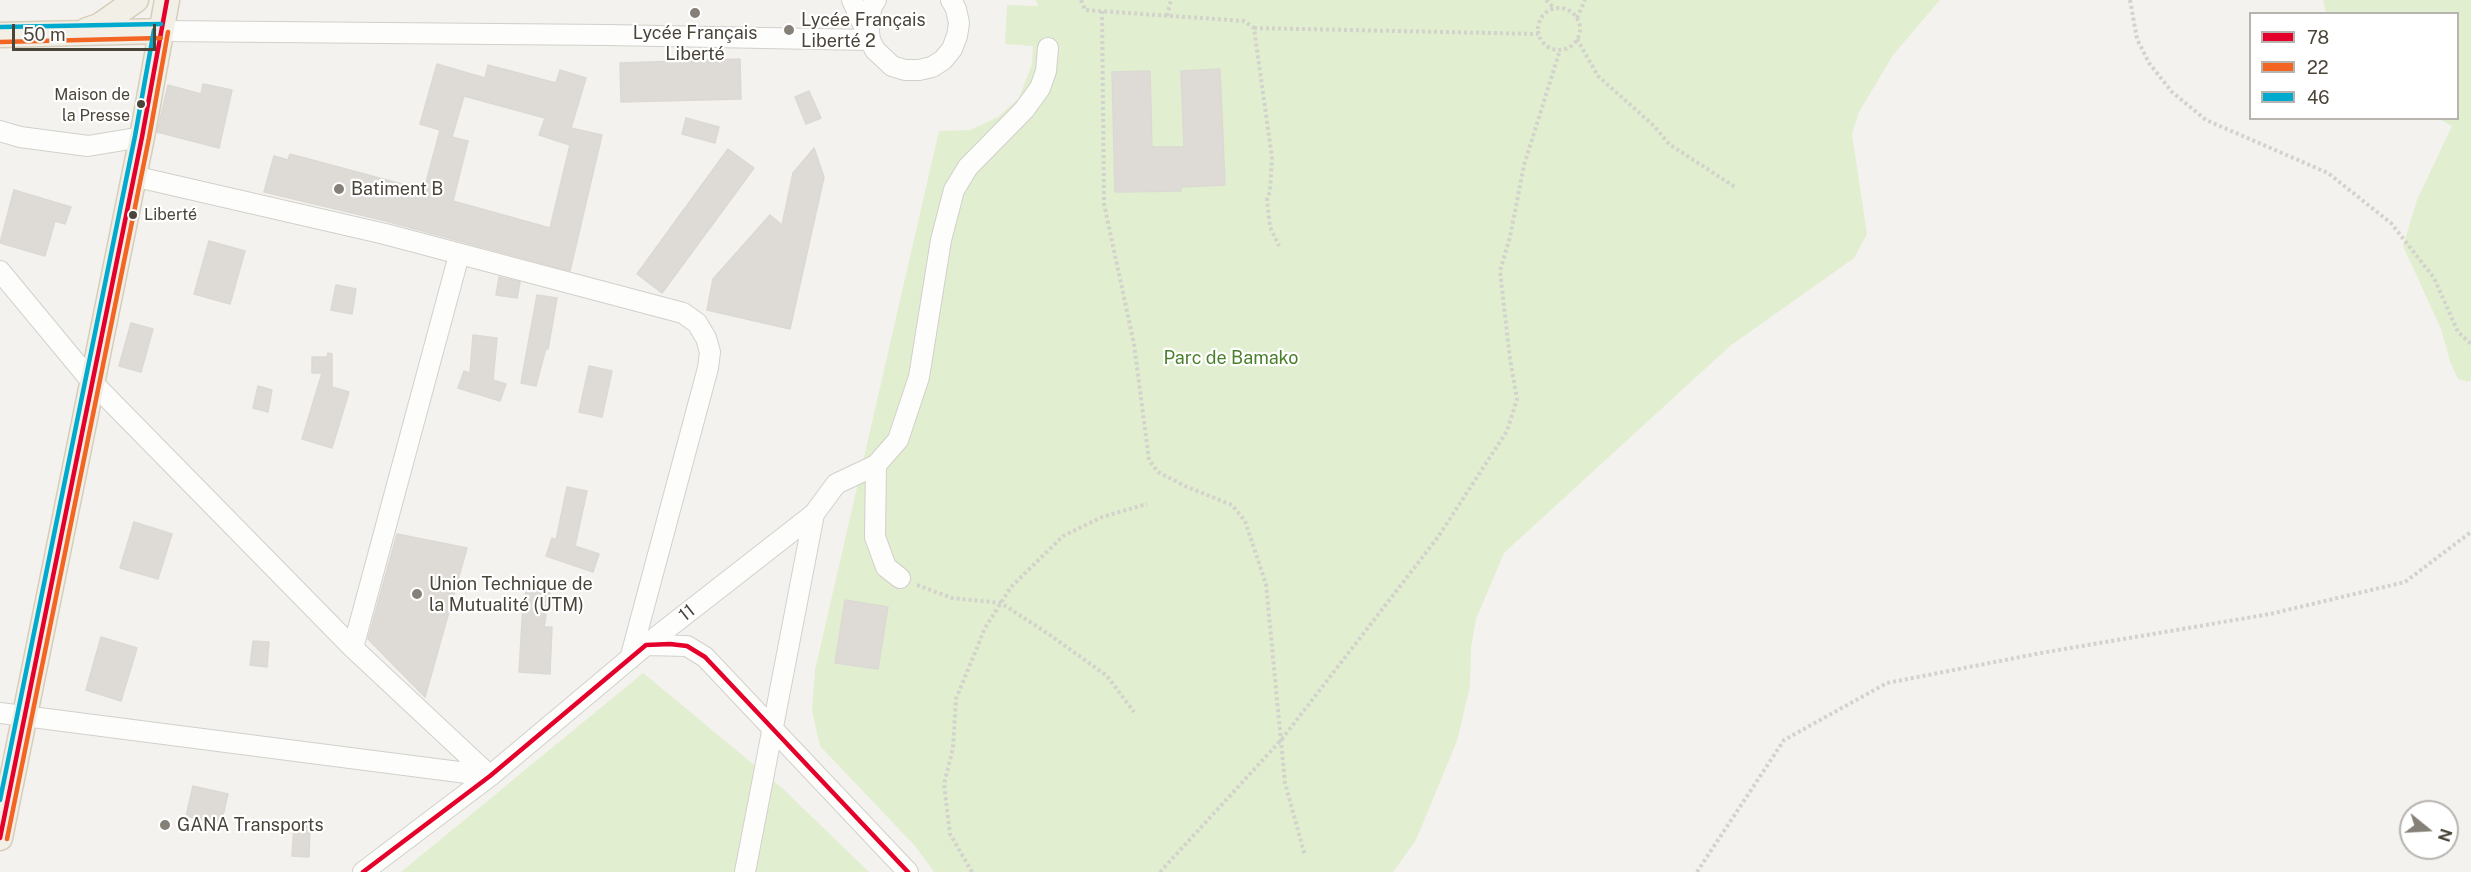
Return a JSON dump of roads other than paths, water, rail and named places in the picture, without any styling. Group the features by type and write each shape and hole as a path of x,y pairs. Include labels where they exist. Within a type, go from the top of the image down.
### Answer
{"main road":[{"path":"78,33 99,26 136,0"},
{"path":"0,838 142,137 167,0"},
{"path":"0,35 161,31"}],"street":[{"path":"852,0 881,58 892,66 912,70 932,67 943,60 952,49 959,23 951,0"},
{"path":"870,40 868,23 872,6 876,0"},
{"path":"161,31 620,35 870,40"},
{"path":"745,872 814,514 836,484 876,465 898,440 919,376 941,240 954,190 968,167 1024,110 1040,88 1046,71 1048,48"},
{"path":"0,130 20,136 88,146 142,137"},
{"path":"133,176 385,234 683,313 698,323 710,352 708,368 630,659"},
{"path":"353,648 459,255"},
{"path":"0,271 92,381 353,648 490,776"},
{"path":"876,465 875,537 886,567 900,578"},
{"name":"11","path":"363,872 490,776 646,645 814,514"},
{"path":"646,645 687,646 705,657 908,872"},
{"path":"0,713 490,776"}],"place":[{"name":"Lycée Français Liberté","path":"695,13"},
{"name":"Lycée Français Liberté 2","path":"789,30"},
{"name":"Maison de la Presse","path":"141,104"},
{"name":"Batiment B","path":"339,189"},
{"name":"Liberté","path":"133,215"},
{"name":"Union Technique de la Mutualité (UTM)","path":"417,594"},
{"name":"GANA Transports","path":"165,825"}],"park label":[{"name":"Parc de Bamako","path":"1231,358"}]}
